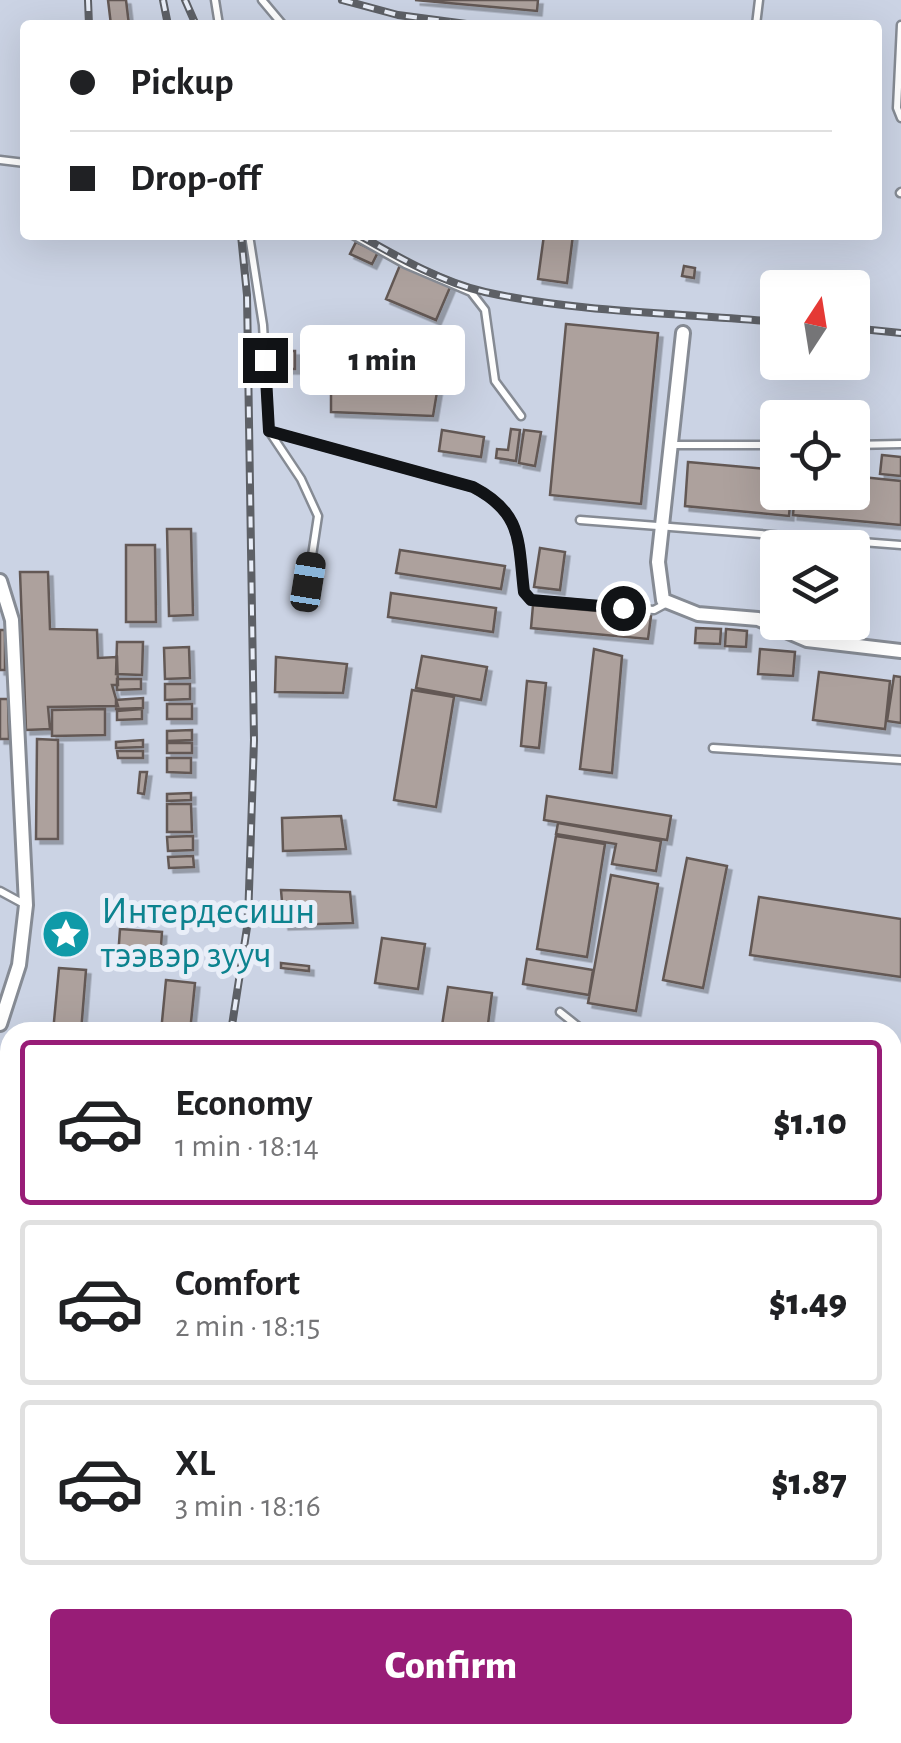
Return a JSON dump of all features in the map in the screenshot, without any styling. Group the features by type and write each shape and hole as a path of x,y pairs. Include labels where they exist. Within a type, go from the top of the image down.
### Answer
{"street":[{"path":"683,334 658,584 667,603 698,614 760,620"},
{"path":"0,581 12,620 26,905 19,965 1,1022"},
{"path":"807,640 901,651"}],"lane":[{"path":"262,0 279,20"},
{"path":"901,25 901,118"},
{"path":"249,240 263,325 269,431 302,478 318,516 308,582"},
{"path":"363,240 471,292 486,310 495,380 521,416"},
{"path":"269,431 473,487 496,498 516,524 524,592 531,600 654,610 667,603"},
{"path":"870,445 901,444"},
{"path":"674,445 760,445"},
{"path":"580,520 760,533"},
{"path":"870,542 901,545"},
{"path":"713,748 901,760"},
{"path":"0,891 26,905"},
{"path":"560,1012 572,1022"}],"shaded area":[{"path":"0,0 901,0 901,1022 0,1022"}],"building":[{"path":"108,0 126,0 128,20 110,20"},
{"path":"415,0 538,0 537,11"},
{"path":"543,240 572,240 567,283 538,279"},
{"path":"356,242 378,252 372,264 350,254"},
{"path":"400,265 451,285 436,320 386,299"},
{"path":"684,266 695,268 694,278 682,276"},
{"path":"566,324 658,333 641,504 550,495"},
{"path":"269,351 295,351 295,369 269,369"},
{"path":"331,381 438,386 433,416 331,412"},
{"path":"511,429 520,430 516,461 496,458 497,449 508,450"},
{"path":"442,430 484,437 481,457 439,451"},
{"path":"524,430 541,432 535,466 519,463"},
{"path":"882,455 901,457 901,476 880,474"},
{"path":"688,462 760,468 760,510 790,510 789,516 685,506"},
{"path":"870,478 901,481 901,525 793,515 793,510 870,510"},
{"path":"167,529 191,529 193,615 169,616"},
{"path":"126,545 155,545 156,622 126,622"},
{"path":"540,548 565,552 560,590 534,587"},
{"path":"400,550 505,566 501,589 396,573"},
{"path":"20,572 48,572 50,629 97,630 98,658 117,657 118,685 112,685 118,706 48,707 50,729 26,730"},
{"path":"391,593 496,608 493,632 388,617"},
{"path":"533,605 651,616 648,639 531,628"},
{"path":"696,628 721,629 720,644 695,643"},
{"path":"726,629 747,631 746,647 725,646"},
{"path":"0,630 5,630 5,670 0,670"},
{"path":"117,642 143,642 142,675 116,674"},
{"path":"189,647 190,678 165,679 164,648"},
{"path":"594,649 622,656 612,773 580,769"},
{"path":"760,649 795,652 793,676 758,674"},
{"path":"422,656 487,667 481,700 416,688"},
{"path":"276,657 347,664 343,693 275,692"},
{"path":"819,672 890,681 885,729 813,720"},
{"path":"894,676 901,677 901,723 887,721"},
{"path":"117,679 141,679 141,689 117,690"},
{"path":"527,681 546,683 539,748 521,746"},
{"path":"165,684 190,684 190,699 165,700"},
{"path":"412,690 454,697 436,807 394,800"},
{"path":"143,698 143,708 116,709 116,700"},
{"path":"0,699 8,699 9,739 0,739"},
{"path":"167,704 192,704 192,719 167,719"},
{"path":"105,709 105,735 52,736 52,710"},
{"path":"142,709 142,719 117,720 117,711"},
{"path":"192,730 192,740 167,741 167,731"},
{"path":"37,739 58,740 58,839 36,839"},
{"path":"143,740 143,747 116,748 116,742"},
{"path":"167,743 192,743 192,753 167,753"},
{"path":"117,751 143,751 143,758 118,758"},
{"path":"167,758 191,758 191,773 167,772"},
{"path":"140,772 147,772 144,794 138,793"},
{"path":"191,793 191,800 167,801 167,794"},
{"path":"547,796 671,816 667,840 544,820"},
{"path":"167,804 191,804 192,832 167,832"},
{"path":"341,816 346,849 283,851 282,818"},
{"path":"558,823 661,841 656,871 612,864 616,844 556,834"},
{"path":"193,836 193,850 168,851 167,837"},
{"path":"556,836 605,844 587,957 537,949"},
{"path":"193,856 194,867 169,868 168,857"},
{"path":"687,858 727,866 703,988 663,980"},
{"path":"611,875 658,884 636,1011 588,1003"},
{"path":"281,890 350,892 353,923 284,925"},
{"path":"759,897 901,919 901,977 750,955"},
{"path":"120,929 162,932 160,960 118,957"},
{"path":"382,938 425,944 418,989 375,983"},
{"path":"527,959 593,970 589,995 523,984"},
{"path":"281,963 309,966 309,971 281,968"},
{"path":"59,968 86,970 82,1022 54,1022"},
{"path":"166,980 195,983 191,1022 162,1022"},
{"path":"448,987 492,993 488,1022 443,1022"}],"railway":[{"path":"88,0 89,20"},
{"path":"163,0 167,20"},
{"path":"185,0 194,20"},
{"path":"342,0 398,15 436,20"},
{"path":"233,1022 248,921 254,740 247,295 242,240"},
{"path":"368,240 436,275 485,292 594,308 760,321"},
{"path":"870,330 901,333"}],"place":[{"name":"Интердесишн тээвэр зууч","path":"66,934"}],"route":[{"path":"265,360 269,431 473,487 496,498 516,524 524,592 531,600 623,608"}]}
